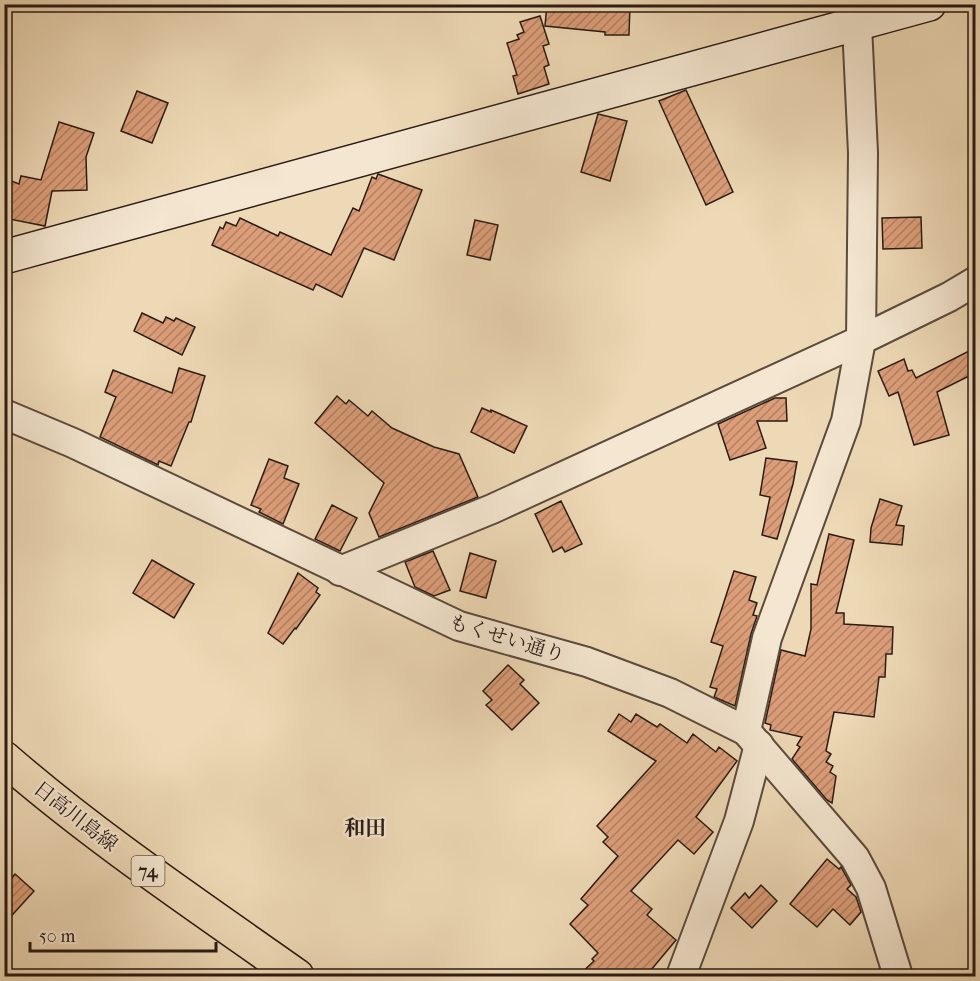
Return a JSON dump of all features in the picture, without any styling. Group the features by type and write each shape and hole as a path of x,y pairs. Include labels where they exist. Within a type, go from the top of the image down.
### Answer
{"main road":[{"name":"日高川島線","path":"4,758 108,842 297,976"}],"street":[{"path":"4,257 855,15 929,4"},
{"path":"681,976 739,821 768,638 846,421 861,340 863,153 855,15"},
{"path":"340,571 492,508 861,340 949,297 975,281"},
{"name":"もくせい通り","path":"4,414 73,443 459,626 587,662 670,693 753,738 855,858 871,888 898,976"}],"building":[{"path":"547,4 630,4 629,35 605,35 605,32 545,26"},
{"path":"540,16 549,44 543,46 549,65 544,67 549,84 518,94 513,76 517,75 507,43 519,39 517,35 524,32 520,22"},
{"path":"686,90 733,192 706,205 659,101"},
{"path":"137,91 168,103 152,143 121,131"},
{"path":"598,114 627,121 610,181 581,172"},
{"path":"59,122 94,133 86,157 87,190 52,191 45,226 4,218 4,178 19,184 21,176 41,180"},
{"path":"378,174 422,190 394,260 364,248 342,297 316,284 313,290 212,245 220,227 223,229 226,222 236,226 240,218 278,236 280,232 331,255 353,208 359,211 372,177 376,179"},
{"path":"921,217 922,248 883,249 882,218"},
{"path":"475,220 498,225 490,260 467,255"},
{"path":"142,313 163,323 166,317 174,321 176,318 195,327 182,355 134,331"},
{"path":"975,348 975,373 937,392 949,435 914,445 898,392 889,396 878,371 904,359 908,371 912,370 916,378"},
{"path":"179,368 205,376 191,422 189,422 171,466 159,461 158,465 100,437 116,397 105,392 113,370 172,393"},
{"path":"337,396 346,404 349,400 368,416 372,411 392,428 434,447 459,454 478,497 379,537 369,513 384,483 315,423"},
{"path":"775,398 786,398 787,421 757,421 766,448 730,460 718,424"},
{"path":"482,408 527,426 514,453 471,432"},
{"path":"766,458 797,462 777,539 762,535 770,497 760,495"},
{"path":"269,459 288,466 284,478 299,484 283,524 259,512 261,509 251,505"},
{"path":"880,499 902,506 896,525 904,526 902,545 870,542 871,528"},
{"path":"561,501 582,544 565,552 562,547 553,552 535,514"},
{"path":"332,505 357,518 340,551 315,539"},
{"path":"829,534 854,540 836,613 844,613 844,624 893,627 892,654 886,654 885,677 879,677 874,717 834,712 826,751 831,754 826,762 833,766 830,772 836,776 832,803 792,759 800,747 797,745 802,737 770,730 771,725 765,723 781,650 805,656 811,629 811,584 817,585"},
{"path":"433,551 450,590 434,596 415,587 405,562"},
{"path":"470,553 496,561 486,598 460,591"},
{"path":"152,560 194,584 174,618 133,593"},
{"path":"734,571 756,577 749,600 757,603 753,615 757,616 735,706 714,697 717,689 710,687 723,646 711,642"},
{"path":"298,573 318,588 316,592 320,595 283,644 268,633"},
{"path":"508,665 524,680 520,684 539,703 512,730 486,705 492,700 483,691"},
{"path":"619,714 631,722 636,714 657,727 660,724 687,743 693,734 716,752 719,747 737,761 696,817 713,832 694,854 678,840 631,891 652,909 647,915 676,940 646,976 578,976 594,961 592,959 598,953 570,924 588,905 581,899 618,856 603,842 608,837 597,826 656,761 608,731"},
{"path":"827,859 839,869 841,867 851,885 847,889 856,897 861,912 850,925 833,909 817,927 790,904"},
{"path":"15,874 34,891 4,924 4,886"},
{"path":"761,885 777,901 752,928 731,908 745,893 749,898"}],"district":[{"name":"和田","path":"365,828"}]}
